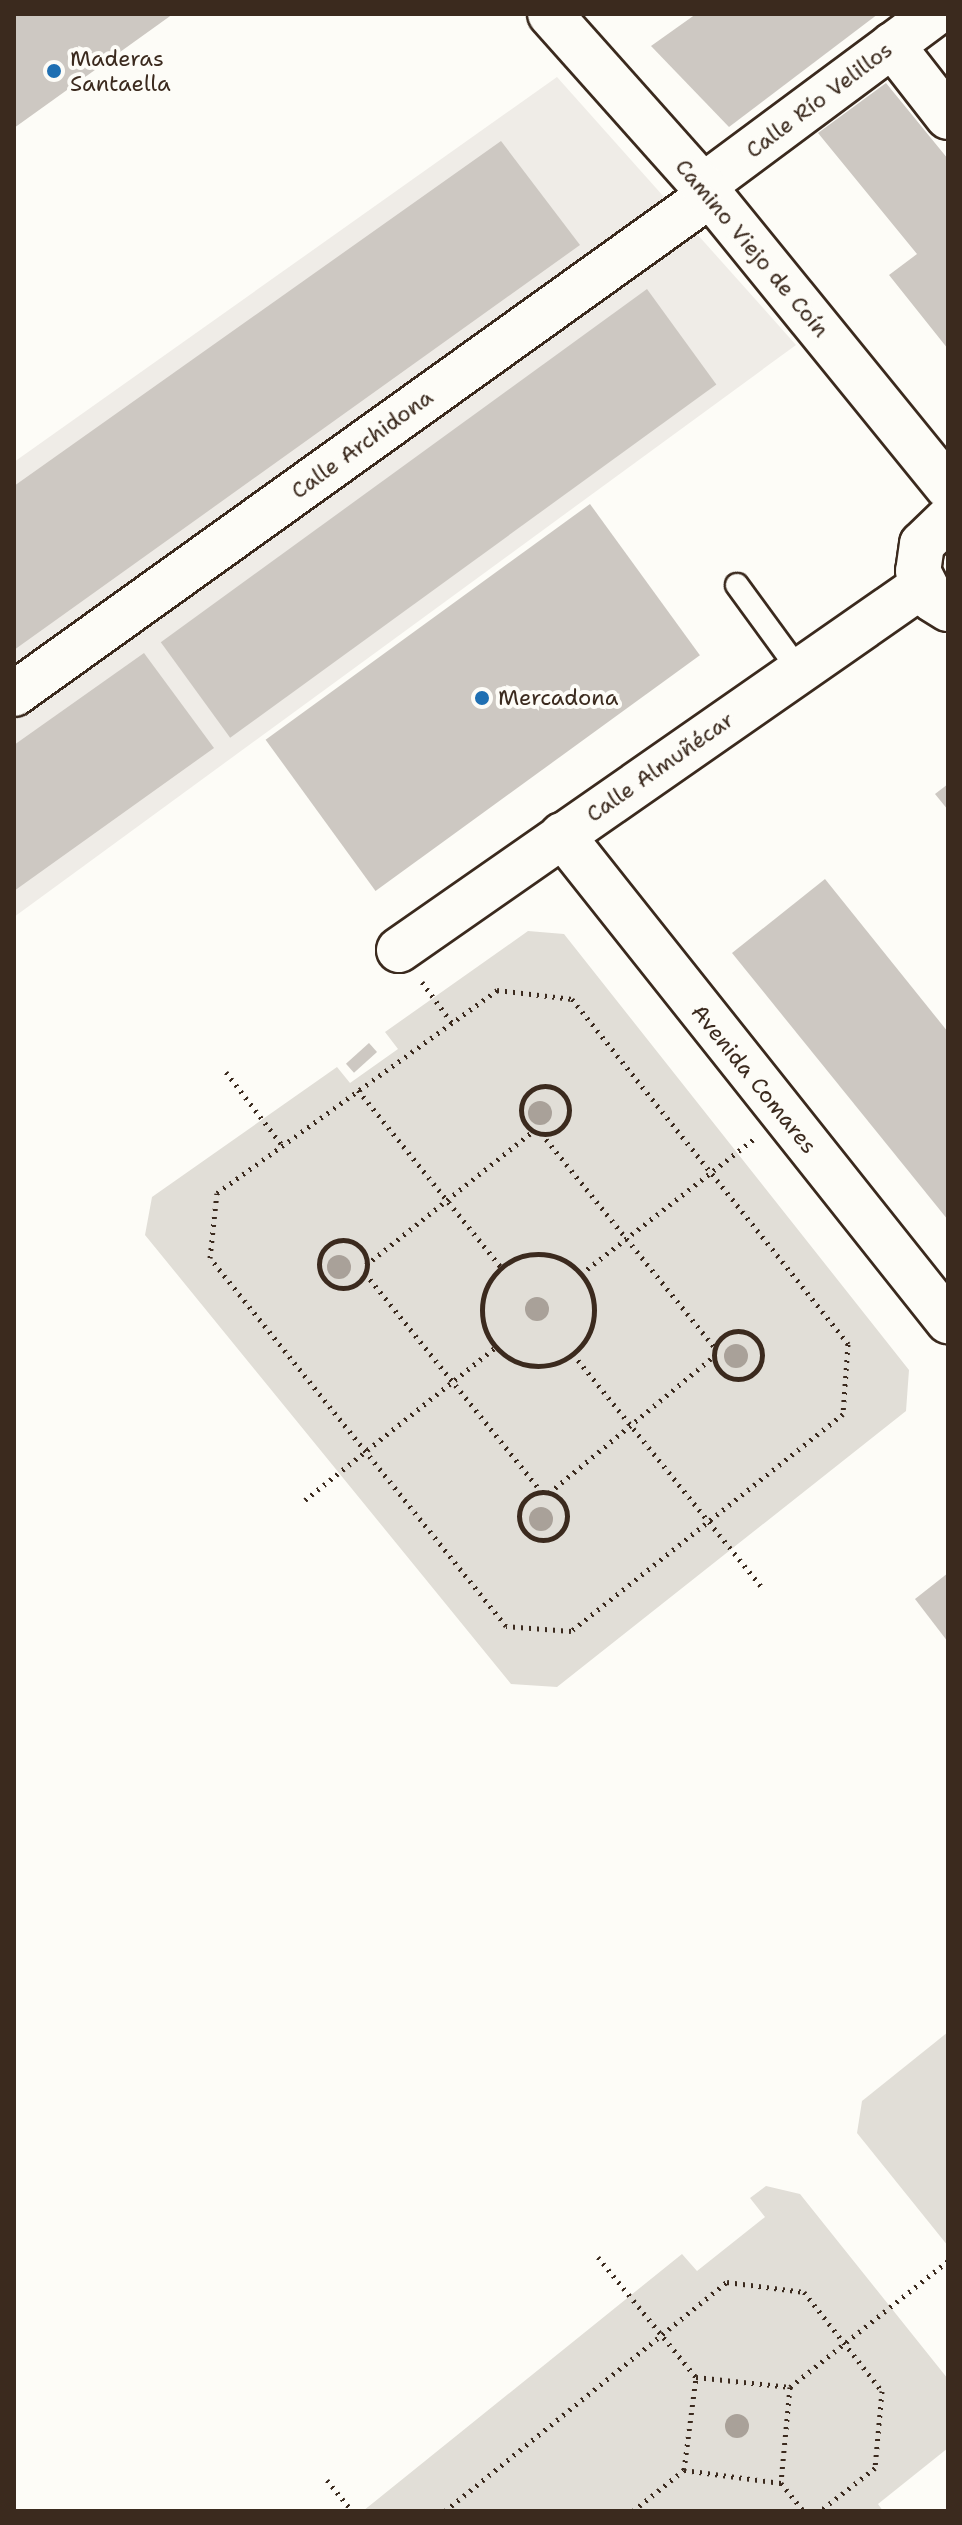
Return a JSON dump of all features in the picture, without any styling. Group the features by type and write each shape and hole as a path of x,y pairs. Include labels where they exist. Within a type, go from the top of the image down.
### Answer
{"street":[{"name":"Camino Viejo de Coín","path":"550,14 706,191 948,487"},
{"name":"Calle Río Velillos","path":"706,191 935,14"},
{"path":"892,45 948,117"},
{"name":"Calle Archidona","path":"14,694 706,191"},
{"path":"935,597 918,571 922,544 948,519"},
{"name":"Calle Almuñécar","path":"399,950 799,670 935,597"},
{"name":"Avenida Comares","path":"562,835 948,1321"}],"lane":[{"path":"737,585 799,670"}],"path":[{"path":"399,950 452,1023"},
{"path":"497,990 572,999 848,1344 843,1414 571,1631 506,1626 210,1258 217,1193 452,1023 497,990"},
{"path":"226,1072 282,1145"},
{"path":"552,1087 568,1103 568,1119 557,1131 541,1133 533,1131 523,1119 522,1104 537,1088 552,1087"},
{"path":"358,1090 501,1267"},
{"path":"581,1274 783,1116"},
{"path":"366,1265 533,1131"},
{"path":"541,1133 715,1348"},
{"path":"349,1241 361,1249 366,1265 365,1273 354,1285 338,1288 320,1273 320,1258 334,1242 349,1241"},
{"path":"534,1253 552,1255 581,1274 595,1311 591,1330 573,1354 548,1366 529,1366 495,1348 481,1315 489,1280 501,1267 534,1253"},
{"path":"365,1273 542,1492"},
{"path":"737,1331 757,1340 762,1355 756,1370 742,1379 726,1375 714,1356 723,1336 737,1331"},
{"path":"305,1500 495,1348"},
{"path":"573,1354 761,1586"},
{"path":"549,1493 714,1356"},
{"path":"542,1492 549,1493 566,1509 566,1525 555,1537 539,1539 524,1531 520,1510 528,1498 542,1492"},
{"path":"598,2257 696,2377 790,2387 948,2261"},
{"path":"445,2511 727,2282 804,2292 882,2391 875,2468 820,2511"},
{"path":"633,2511 684,2470 696,2377"},
{"path":"781,2483 790,2387"},
{"path":"684,2470 781,2483 804,2511"},
{"path":"327,2480 352,2511"}],"shaded area":[{"path":"557,77 796,345 14,917 14,462"},
{"path":"528,931 564,934 909,1370 906,1411 557,1687 511,1684 145,1235 152,1197 337,1067 350,1083 398,1049 385,1032"},
{"path":"948,2032 948,2246 857,2133 862,2101"},
{"path":"766,2186 800,2194 948,2379 948,2448 878,2504 883,2511 363,2511 682,2254 697,2271 765,2217 750,2198"}],"building":[{"name":"Maderas Santaella","path":"14,14 173,14 14,128"},
{"path":"696,14 878,14 729,127 651,46"},
{"path":"886,83 948,159 948,349 889,275 917,254 818,133"},
{"path":"501,141 580,245 14,650 14,486"},
{"path":"647,289 716,384 230,738 161,642"},
{"name":"Mercadona","path":"590,504 700,655 376,891 266,740"},
{"path":"144,653 214,748 14,891 14,745"},
{"path":"948,784 948,810 935,794"},
{"path":"825,879 948,1032 948,1220 732,953"},
{"path":"369,1043 377,1052 354,1073 346,1064"},
{"path":"948,1573 948,1642 915,1599"}],"place":[{"name":"Maderas Santaella","path":"54,71"},
{"name":"Mercadona","path":"482,698"}]}
